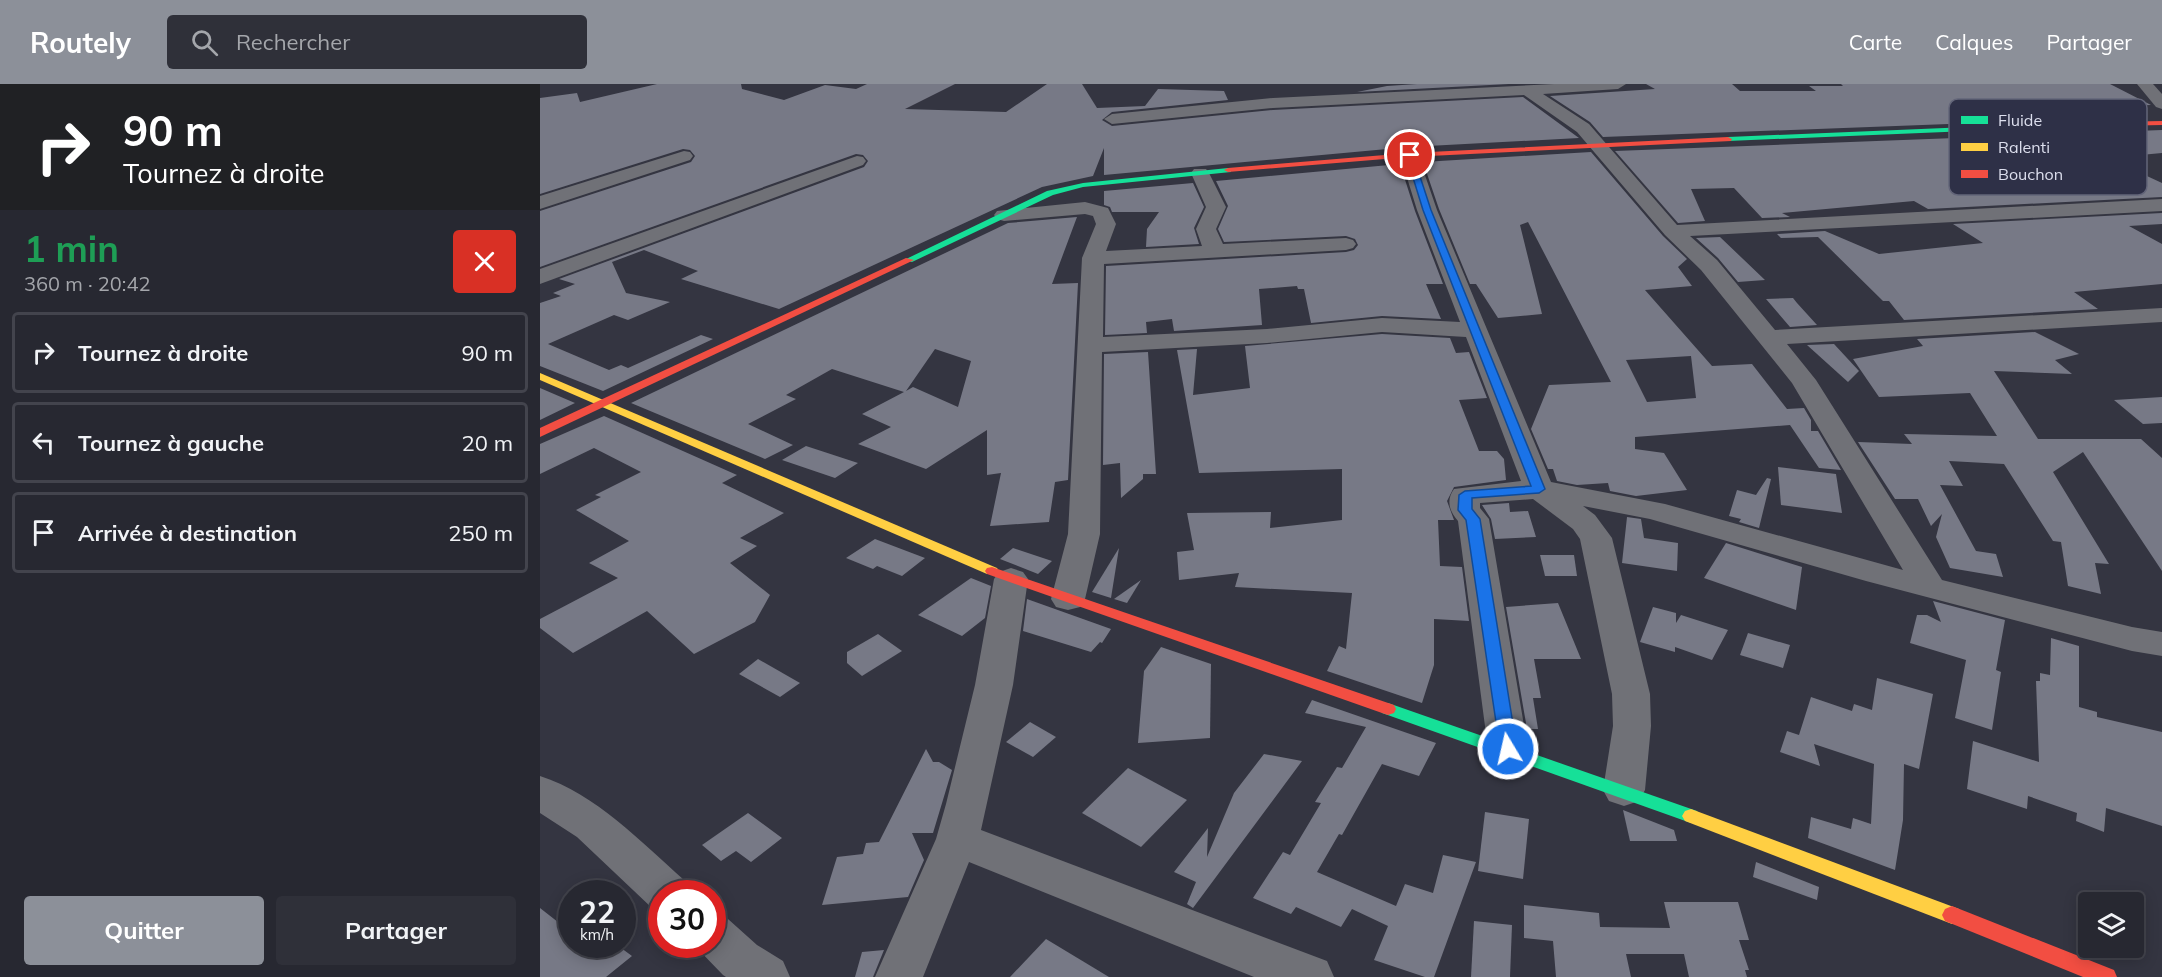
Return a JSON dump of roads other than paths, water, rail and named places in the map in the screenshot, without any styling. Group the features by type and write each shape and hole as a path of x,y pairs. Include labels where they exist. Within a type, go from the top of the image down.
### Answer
{"street":[{"path":"1112,119 1274,103 1540,104 1618,84"},
{"path":"2145,84 2162,104"},
{"path":"1540,104 1583,128 1672,231 1709,265 1803,380 1930,587"},
{"path":"2147,123 2162,123"},
{"path":"1158,126 1228,124"},
{"path":"540,433 1050,193 1072,187 1200,173 1410,155 1949,130"},
{"path":"1410,155 1427,210 1539,489 1584,522 1596,538 1631,694 1632,726 1624,790"},
{"path":"540,203 567,192 684,156"},
{"path":"540,277 857,161"},
{"path":"1200,173 1216,207 1206,229 1215,252"},
{"path":"1672,231 2162,205"},
{"path":"1004,215 1085,208 1101,212 1106,224 1094,258 1089,345 1084,534 1068,600"},
{"path":"1094,258 1346,244"},
{"path":"1768,338 2162,315"},
{"path":"1089,345 1267,336 1382,326 1475,330"},
{"path":"540,376 1011,579 1624,790 1930,906 2107,977"},
{"path":"1508,749 1473,519 1465,510 1465,495 1539,489 1654,511 1930,587 2132,639 2162,644"},
{"path":"899,977 957,839 994,685 1011,579"},
{"path":"540,792 592,825 653,880"},
{"path":"957,839 1310,977"},
{"path":"726,947 740,960 766,977"}]}
